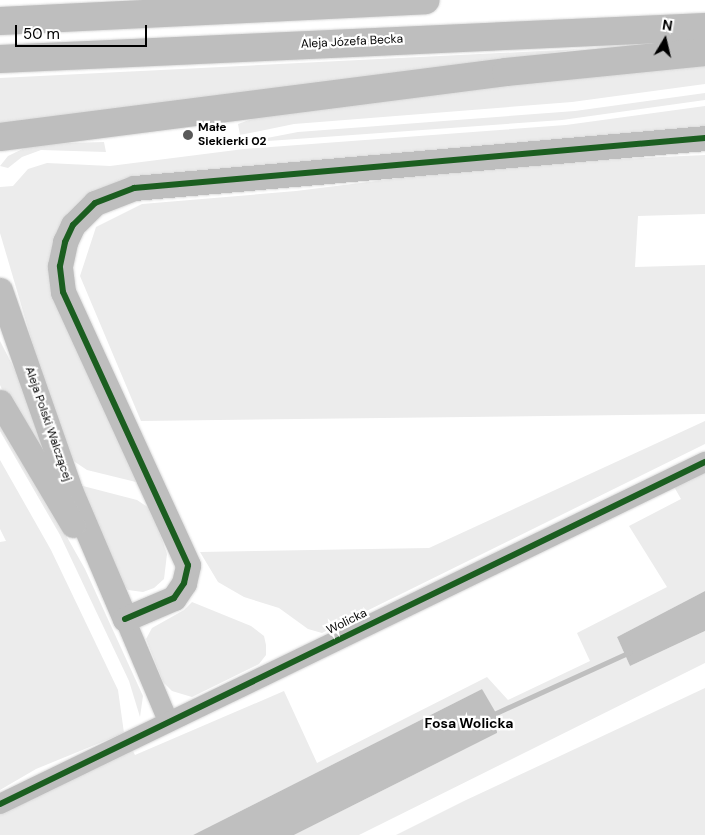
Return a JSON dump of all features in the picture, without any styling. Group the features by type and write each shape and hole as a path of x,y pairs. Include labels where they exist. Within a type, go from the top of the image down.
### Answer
{"main road":[{"path":"0,20 425,0"},
{"name":"Aleja Józefa Becka","path":"0,59 705,27"},
{"path":"0,137 506,72 705,52"},
{"path":"0,152 17,140 48,131"}],"street":[{"path":"125,619 174,598 184,583 188,565 64,292 60,266 65,242 73,225 95,203 134,188 705,138"},
{"name":"Aleja Polski Walczącej","path":"0,290 95,557 125,619 168,721"},
{"name":"Aleja Polski Walczącej","path":"0,402 57,502 95,557"},
{"name":"Wolicka","path":"0,804 705,462"}],"shaded area":[{"path":"581,49 425,70 0,124 0,78"},
{"path":"705,62 705,84 572,102 294,124 240,135 238,124 266,114"},
{"path":"705,93 705,100 562,120 241,143 298,132 575,111"},
{"path":"705,106 705,129 135,180 56,233 140,483 87,470 75,462 63,447 0,233 0,187 13,186 28,169 47,163 110,166 244,149 566,125"},
{"path":"104,142 106,152 41,150 22,157 8,168 0,166 8,156 33,144"},
{"path":"705,155 705,214 638,216 635,267 705,265 705,414 141,421 80,276 96,227 142,204 296,191 513,164"},
{"path":"0,341 33,405 62,489 0,385"},
{"path":"0,418 85,569 143,696 140,717 129,681 60,535 0,431"},
{"path":"705,421 705,444 322,633 308,629 279,608 244,597 218,582 200,552 429,548"},
{"path":"0,460 51,550 118,690 124,733 36,769 0,790 0,542 6,541 0,529"},
{"path":"705,470 705,591 617,637 630,666 705,631 705,663 359,835 294,835 497,733 482,689 193,835 0,835 0,814 132,749 135,755 284,691 317,763 487,677 508,700 590,661 577,633 667,587 629,526 681,499 673,485"},
{"path":"83,486 137,500 152,510 167,554 164,579 154,588 143,592 128,590 110,571 75,490"},
{"path":"705,591 705,631 630,666 617,637"},
{"path":"192,602 251,626 264,636 266,655 259,664 192,697 172,691 163,682 146,639 152,628 184,610"},
{"path":"705,688 705,835 396,835 464,801"},
{"path":"482,689 496,713 497,733 294,835 193,835"}],"waterway":[{"path":"496,713 630,652"}],"cycle path":[{"path":"125,619 174,598 184,583 188,565 63,292 60,266 65,242 73,225 95,203 134,188 705,138"},
{"path":"0,804 705,462"}],"place":[{"name":"Małe Siekierki 02","path":"188,135"}],"district":[{"name":"Fosa Wolicka","path":"469,723"}]}
